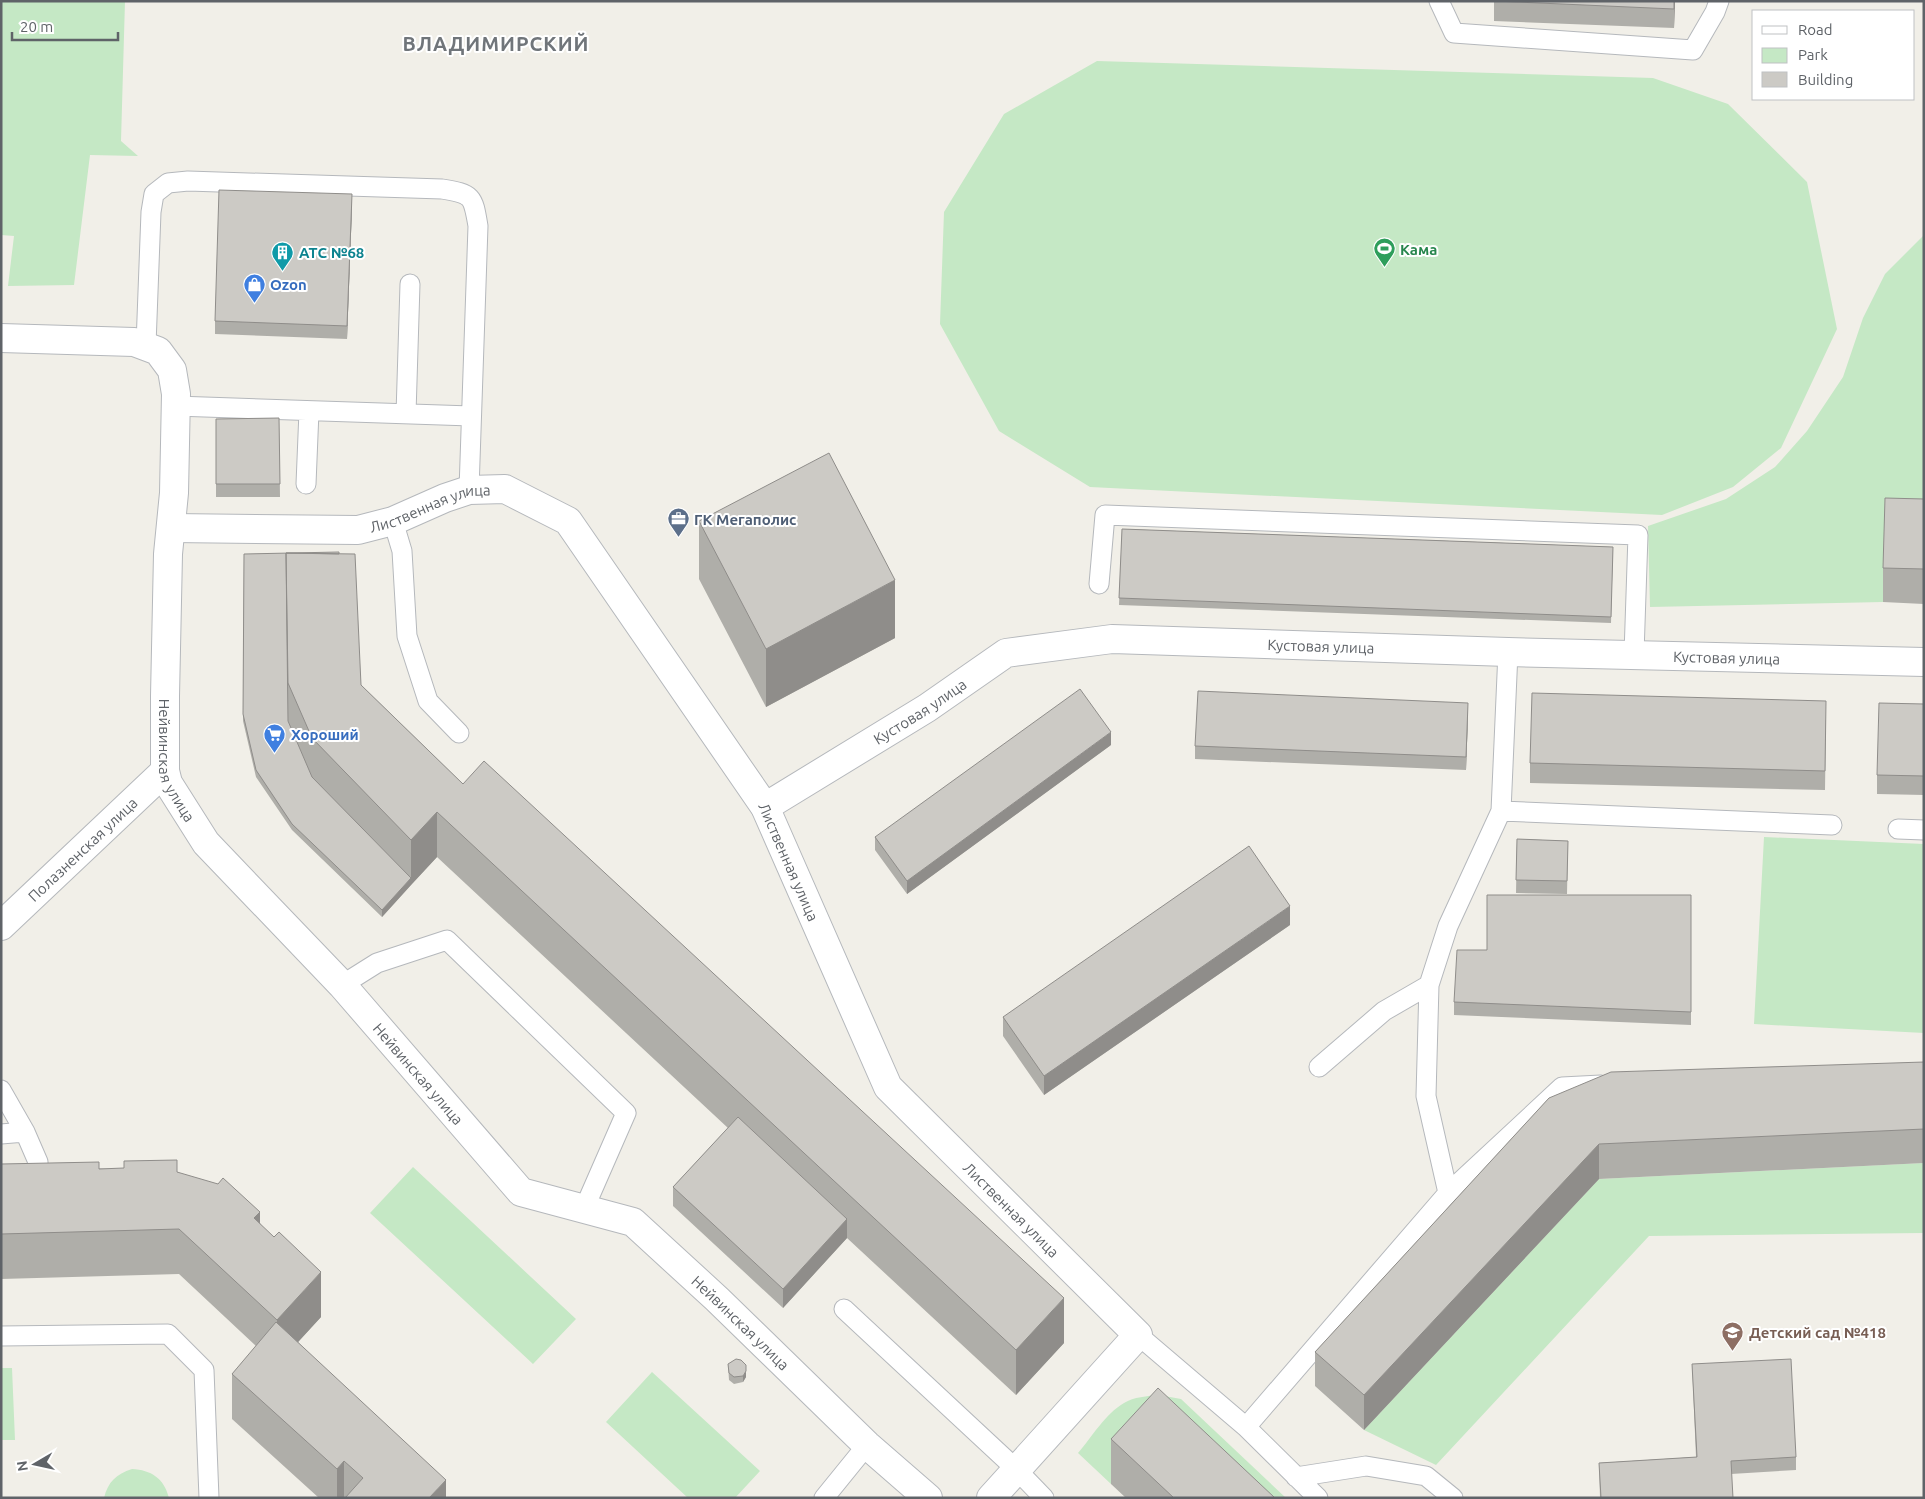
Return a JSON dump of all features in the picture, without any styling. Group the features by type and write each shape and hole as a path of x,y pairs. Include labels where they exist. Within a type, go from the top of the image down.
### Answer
{"street":[{"path":"1,338 105,340 134,342 146,346"},
{"name":"Нейвинская улица","path":"146,346 158,351 172,370 176,394 174,493 168,554 165,771 168,783 206,844 342,984 521,1192 634,1222 717,1299 867,1445 928,1498"},
{"name":"Лиственная улица","path":"172,528 358,530 393,521 445,498 469,490 505,489 568,521 765,807 888,1087 1138,1334"},
{"name":"Кустовая улица","path":"765,807 927,708 1006,653 1112,639 1508,652 1924,662"},
{"name":"Полазненская улица","path":"1,926 165,771"},
{"path":"991,1498 1138,1334"}],"lane":[{"path":"1439,1 1454,33 1693,50 1715,12 1718,1"},
{"path":"146,346 151,212 154,194 168,183 188,181 423,189 463,193 474,202 478,226 469,490"},
{"path":"406,414 410,284"},
{"path":"175,406 471,416"},
{"path":"306,484 309,411"},
{"path":"1098,584 1105,515 1638,535 1634,654"},
{"path":"393,521 402,551 407,636 428,701 459,733"},
{"path":"1448,1193 1426,1096 1429,984 1448,926 1501,811 1508,652"},
{"path":"1501,811 1832,825"},
{"path":"1898,829 1924,830"},
{"path":"342,984 377,963 447,940 626,1113 584,1209"},
{"path":"1319,1067 1384,1011 1429,984"},
{"path":"1246,1427 1448,1193 1562,1087 1621,1084"},
{"path":"1,1090 25,1132 38,1162 40,1208"},
{"path":"1,1134 25,1132"},
{"path":"844,1309 1016,1469 1044,1498"},
{"path":"1,1336 168,1334 204,1370 209,1498"},
{"path":"1138,1334 1246,1427 1318,1498"},
{"path":"824,1498 867,1445"},
{"path":"1296,1476 1366,1466 1426,1476 1453,1498"}],"green space":[{"path":"1,1 125,1 121,141 138,156 90,155 74,285 8,286 14,236 1,235"},
{"name":"Кама","path":"1097,61 1653,78 1728,104 1807,182 1837,329 1781,448 1733,487 1662,515 1090,487 999,431 940,324 944,212 1004,114"},
{"path":"1924,235 1924,534 1885,533 1883,602 1650,607 1648,526 1726,499 1775,467 1807,431 1843,377 1863,318 1885,274"},
{"path":"1764,837 1924,844 1924,1033 1754,1024"},
{"path":"1924,1163 1924,1233 1649,1236 1436,1465 1364,1430 1599,1179"},
{"path":"413,1167 576,1319 533,1364 370,1213"},
{"path":"1,1368 12,1368 15,1440 1,1440"},
{"path":"652,1372 760,1471 735,1498 688,1498 606,1422"},
{"path":"1159,1395 1181,1399 1286,1498 1227,1498 1158,1433 1111,1484 1078,1453 1105,1419 1117,1408 1132,1399"},
{"path":"132,1469 145,1471 156,1476 164,1485 169,1498 104,1498 110,1483 121,1473"}],"building":[{"path":"1494,1 1674,1 1674,9"},
{"name":"АТС №68","path":"219,190 352,194 347,326 215,321"},
{"path":"279,418 280,484 216,484 216,419"},
{"path":"829,453 895,580 766,649 699,521"},
{"path":"1885,498 1924,499 1924,569 1883,568"},
{"path":"1122,529 1613,547 1611,617 1119,598"},
{"path":"339,552 339,554 289,553"},
{"name":"Хороший","path":"286,553 288,721 312,777 411,878 382,910 292,824 256,770 243,714 244,554"},
{"path":"286,553 355,554 361,685 463,784 484,761 1064,1298 1016,1350 437,812 411,840 312,738 288,683"},
{"path":"1080,689 1111,732 907,881 875,837"},
{"path":"1198,691 1468,703 1466,757 1195,746"},
{"path":"1532,693 1826,701 1825,771 1530,763"},
{"path":"1879,703 1924,704 1924,776 1877,775"},
{"path":"1517,839 1568,841 1567,881 1516,880"},
{"path":"1249,846 1290,906 1044,1076 1003,1017"},
{"path":"1487,895 1691,895 1691,1012 1454,1002 1457,950 1487,950"},
{"path":"1924,1062 1924,1129 1599,1144 1364,1395 1315,1352 1549,1098 1611,1072"},
{"path":"738,1117 847,1219 783,1289 673,1187"},
{"path":"177,1160 177,1172 218,1184 223,1178 260,1212 254,1218 274,1237 279,1232 321,1272 277,1320 179,1229 1,1234 1,1164 99,1162 99,1169 124,1168 124,1161"},
{"path":"276,1322 446,1480 429,1498 345,1498 363,1478 344,1461 337,1469 232,1374"},
{"path":"736,1359 741,1360 746,1365 746,1371 743,1376 734,1377 729,1373 728,1364"},
{"path":"1791,1359 1796,1457 1731,1461 1733,1498 1601,1498 1599,1463 1697,1457 1692,1364"},
{"path":"1158,1388 1275,1498 1174,1498 1111,1439"}],"place":[{"name":"Кама","path":"1384,268"},
{"name":"АТС №68","path":"283,271"},
{"name":"Ozon","path":"254,303"},
{"name":"ГК Мегаполис","path":"678,538"},
{"name":"Хороший","path":"275,753"},
{"name":"Детский сад №418","path":"1733,1351"}],"district":[{"name":"ВЛАДИМИРСКИЙ","path":"496,43"}]}
